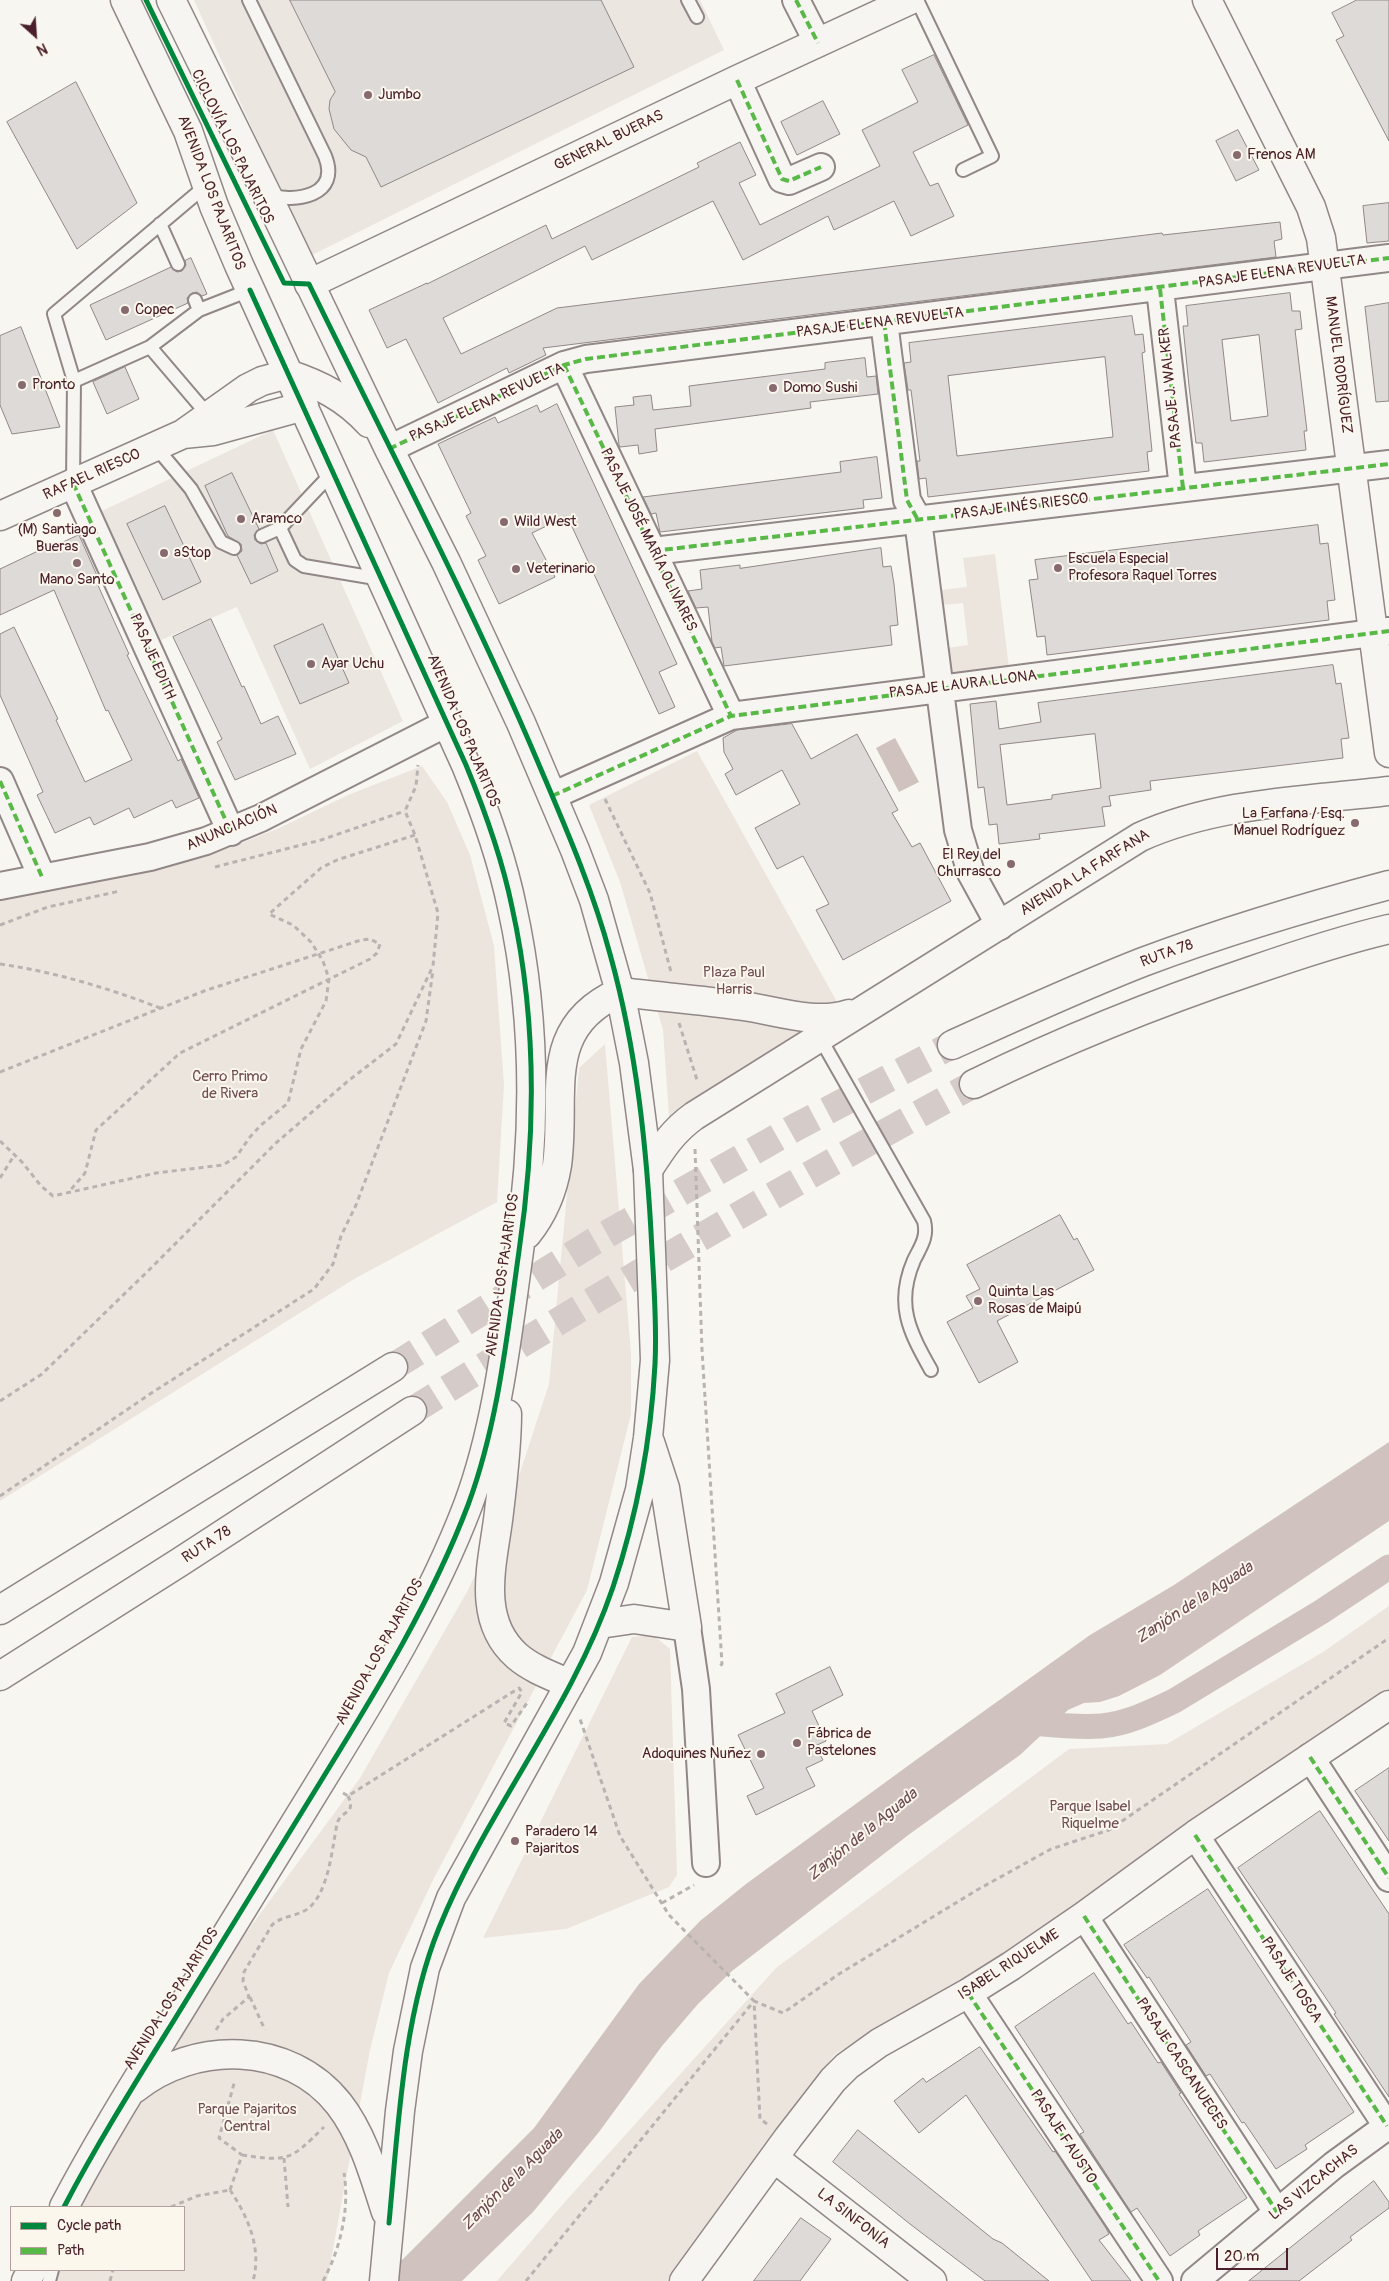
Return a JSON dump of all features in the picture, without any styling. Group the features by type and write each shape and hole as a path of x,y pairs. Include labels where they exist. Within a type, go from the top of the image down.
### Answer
{"main road":[{"name":"AVENIDA LOS PAJARITOS","path":"69,2201 128,2094 352,1732 421,1608 457,1531 488,1442 505,1350 526,1212 531,1142 530,1060 526,991 512,903 484,808 250,290 214,206 197,152 177,106 125,0"},
{"path":"171,0 387,445 454,578 552,796 594,900 620,992 634,1063 648,1170 655,1351 648,1438 640,1490 614,1583 600,1624 570,1684 451,1898 425,1968 408,2051 384,2281"},
{"name":"GENERAL BUERAS","path":"309,284 737,80 910,0"},
{"name":"MANUEL RODRÍGUEZ","path":"1207,0 1310,207 1319,231 1326,266 1352,469 1381,632 1389,753"},
{"path":"288,374 324,387 341,397 356,409 387,445"},
{"name":"RAFAEL RIESCO","path":"0,516 183,434 248,388 262,381 288,374"},
{"name":"RAFAEL RIESCO","path":"183,434 213,431 304,406"},
{"name":"AVENIDA LA FARFANA","path":"648,1170 663,1146 677,1129 694,1116 819,1036 1000,926 1140,837 1169,824 1222,810 1389,791"},
{"name":"RUTA 78","path":"952,1045 1093,982 1145,962 1258,923 1389,885"},
{"path":"974,1084 1040,1051 1186,993 1325,946 1389,929"},
{"path":"520,1244 544,1208 557,1166 561,1066 568,1039 581,1019 591,1009 601,1001 620,992"},
{"name":"AVENIDA LA FARFANA","path":"620,992 743,1006 813,1018 837,1018 863,1010"},
{"path":"505,1350 507,1434 499,1518 490,1568 491,1605 496,1626 516,1655 538,1670 570,1684"},
{"path":"0,1610 393,1367"},
{"name":"RUTA 78","path":"0,1676 188,1557 412,1411"},
{"path":"600,1624 634,1619 687,1627 665,1488 648,1438"},
{"name":"ISABEL RIQUELME","path":"684,2281 781,2148 833,2080 847,2066 879,2043 968,1993 1084,1916 1195,1834 1389,1705"},
{"path":"128,2094 165,2071 197,2058 216,2054 238,2054 277,2060 294,2066 327,2090 351,2121 361,2142 389,2227"},
{"name":"LA SINFONÍA","path":"781,2148 932,2281"}],"street":[{"path":"796,0 818,42"},
{"path":"737,80 782,179 789,181 821,167"},
{"name":"PASAJE ELENA REVUELTA","path":"387,445 564,365 586,360 1160,289 1389,258"},
{"name":"PASAJE J. WALKER","path":"1160,289 1182,488"},
{"path":"884,322 907,500 918,520 958,830 964,854 978,889 1000,926"},
{"name":"PASAJE JOSÉ MARÍA OLIVARES","path":"564,365 731,716"},
{"name":"PASAJE INÉS RIESCO","path":"653,552 1389,464"},
{"name":"PASAJE EDITH","path":"74,483 230,832"},
{"name":"PASAJE LAURA LLONA","path":"552,796 731,716 940,687 1381,632"},
{"name":"ANUNCIACIÓN","path":"0,886 173,852 230,832 447,723"},
{"path":"0,781 42,878"},
{"path":"687,1627 696,1689 706,1863"},
{"path":"1310,1757 1389,1878"},
{"name":"PASAJE TOSCA","path":"1195,1834 1388,2126"},
{"name":"PASAJE CASCANUECES","path":"1084,1916 1277,2212"},
{"name":"PASAJE FAUSTO","path":"968,1993 1158,2281"},
{"name":"LAS VIZCACHAS","path":"1195,2281 1334,2165 1388,2126"}],"lane":[{"path":"249,0 325,156 329,170 324,184 310,195 288,199 267,195"},
{"path":"688,0 697,17"},
{"path":"917,0 992,156 963,170"},
{"path":"74,483 74,380 54,314 208,184"},
{"path":"160,224 178,264"},
{"path":"74,380 150,347 197,305 250,290"},
{"path":"150,347 208,415"},
{"path":"155,446 191,489 220,542 234,548"},
{"path":"262,536 280,528 333,472"},
{"path":"280,528 295,560 304,566 382,579"},
{"path":"819,1036 924,1220 925,1236 906,1282 904,1303 906,1317 911,1330 931,1370"}],"path":[{"path":"0,1496 153,1392 314,1289 333,1264 341,1236 356,1205 426,1021 438,913 415,835 405,811 416,786 419,752 412,740"},
{"path":"594,776 650,893 669,959 680,1030 698,1081 694,1116 702,1350 722,1664 696,1689"},
{"path":"0,1141 15,1154 40,1186 53,1196 156,1173 223,1166 236,1157 255,1131 288,1103 301,1049 326,1001 329,979 320,954 311,942 292,925 270,914 321,868 337,860 415,835"},
{"path":"0,1072 204,991 361,940 370,939 380,944 377,953 370,959 180,1053 96,1130 85,1173 68,1193"},
{"path":"0,964 81,981 126,994 160,1008"},
{"path":"0,1402 42,1374 276,1143 348,1081 396,1044 433,966"},
{"path":"0,1178 15,1154"},
{"path":"669,1915 753,2000 783,2013 839,1974 985,1886 1051,1849 1109,1830 1389,1638"},
{"path":"265,2030 243,1981 244,1972 272,1924 304,1911 316,1899 331,1861 337,1822 351,1808 352,1803 348,1796"},
{"path":"662,1903 697,1883 706,1863"},
{"path":"250,1997 219,2023 215,2040 220,2071 234,2071 236,2083 219,2138 242,2155 284,2158 298,2152 324,2127"},
{"path":"753,2000 760,2119 781,2148"},
{"path":"526,2281 753,2000"},
{"path":"320,2122 328,2133"},
{"path":"230,2190 242,2155"},
{"path":"284,2158 288,2207"},
{"path":"323,2281 340,2245 345,2196 344,2171"},
{"path":"173,2206 196,2196 230,2190"},
{"path":"230,2190 240,2205 253,2238 256,2256 253,2281"}],"shaded area":[{"path":"194,0 700,0 724,50 310,256"},
{"path":"273,430 403,721 310,769 237,607 161,640 102,511"}],"green space":[{"path":"995,554 1009,668 944,676 940,649 968,645 963,603 942,605 940,590 967,587 963,558"},
{"name":"Plaza Paul Harris","path":"697,751 841,1009 670,1131 663,1030 620,882 589,805"},
{"name":"Cerro Primo de Rivera","path":"422,766 447,802 470,855 494,946 504,1085 497,1202 354,1279 0,1501 0,900 117,877 205,857 277,829 348,795"},
{"name":"Parque Pajaritos Central","path":"605,1044 631,1353 631,1414 587,1590 434,1878 389,1973 370,2050 327,2281 47,2281 49,2271 185,2271 185,2206 71,2206 171,2035 360,1778 467,1592 511,1500 549,1384 579,1068"},
{"name":"Parque Isabel Riquelme","path":"1389,1606 1389,1690 1066,1915 964,1979 835,2054 805,2092 667,2281 497,2281 563,2204 776,1968 1069,1749 1167,1744 1323,1652"},
{"path":"653,1635 670,1649 677,1875 669,1887 566,1929 483,1938 632,1637"}],"water":[{"path":"895,738 919,782 899,792 876,748"},
{"name":"Zanjón de la Aguada","path":"1389,1442 1389,1521 1160,1675 1119,1696 1100,1702 1084,1703 1068,1710 1020,1755 911,1833 732,1971 698,2004 662,2046 599,2132 533,2212 462,2281 381,2281 534,2128 639,1984 700,1921 746,1884 1090,1635 1174,1585"}],"building":[{"path":"290,0 601,0 634,67 381,187 366,157 351,150 334,129 329,109 330,100 335,92"},
{"path":"1357,0 1389,0 1389,141 1336,40 1344,36 1332,13"},
{"path":"934,55 968,125 913,152 930,186 938,183 954,216 911,236 894,201 834,230 828,216 743,260 713,201 592,260 585,246 443,318 461,354 557,308 1162,233 1163,235 1280,222 1282,239 1274,241 1276,257 543,348 546,355 509,373 507,368 438,403 406,339 387,348 369,310 427,284 546,225 552,239 699,167 697,163 740,142 756,175 739,183 760,225 880,166 862,130 918,102 902,70"},
{"path":"76,82 137,203 77,249 7,122"},
{"path":"823,101 840,134 797,155 781,122"},
{"name":"Frenos AM","path":"1238,130 1259,170 1236,181 1216,141"},
{"path":"1389,203 1389,241 1367,243 1363,206"},
{"path":"191,258 207,294 202,296 197,292 192,293 187,298 188,303 106,340 90,305 171,267 177,272 182,271 186,265 185,261"},
{"path":"1290,293 1292,311 1300,311 1302,329 1295,330 1307,431 1304,431 1306,450 1204,462 1202,443 1196,443 1189,386 1183,326 1188,326 1186,306","holes":["1259,335 1268,416 1231,421 1222,340"]},
{"path":"1389,303 1389,401 1376,402 1365,307"},
{"path":"1132,316 1135,335 1143,334 1145,352 1142,353 1152,451 1147,452 1149,471 928,497 926,478 919,479 917,461 920,461 911,390 908,390 904,363 911,362 909,343","holes":["1105,357 1113,437 957,456 948,376"]},
{"name":"Pronto","path":"21,327 60,427 12,434 0,405 0,336"},
{"path":"865,358 867,377 876,376 878,394 810,402 811,408 655,429 657,451 639,454 638,445 620,447 619,445 615,407 634,405 633,397 651,395 653,410 691,406 689,386 825,369 825,363"},
{"path":"125,367 139,399 107,414 93,382"},
{"path":"557,404 677,664 659,672 675,707 659,714 567,516 532,533 555,577 499,604 478,560 486,556 466,516 471,513 438,444 495,417 498,423 537,405 540,412"},
{"path":"877,457 882,498 863,500 864,508 660,532 656,513 651,514 643,497 841,472 840,462"},
{"path":"232,473 259,529 254,535 255,540 261,544 266,543 278,571 251,584 237,555 242,551 241,544 228,536 205,486"},
{"name":"aStop","path":"165,506 201,582 163,600 127,524"},
{"path":"1318,525 1320,544 1328,543 1335,600 1327,601 1329,620 1047,655 1045,636 1037,637 1029,580 1038,579 1035,560"},
{"path":"79,535 99,580 96,581 129,654 127,655 178,761 181,759 199,798 176,808 172,800 134,818 129,808 94,825 90,817 55,833 37,795 43,792 0,695 0,634 14,627 58,719 56,720 85,782 132,760 108,710 106,711 54,590 0,615 0,569 40,550 41,552"},
{"path":"881,548 883,567 891,566 894,584 898,625 890,626 892,645 724,666 721,647 715,648 712,642 708,607 696,608 688,591 702,589 700,570 740,565 740,568"},
{"path":"211,619 261,724 278,716 296,754 235,780 217,742 222,739 173,637"},
{"name":"Ayar Uchu","path":"323,624 349,683 300,704 274,646"},
{"path":"1333,665 1336,684 1341,683 1349,738 1341,739 1343,758 1150,781 1151,790 1109,796 1111,806 1102,807 1105,826 1039,834 1040,839 999,844 997,824 989,825 984,787 978,788 970,704 996,701 999,729 1041,722 1038,703","holes":["1095,734 1101,788 1052,795 1052,799 1007,805 1000,745"]},
{"path":"792,724 811,759 857,734 898,810 892,813 912,847 920,843 951,901 843,960 816,910 829,904 803,856 777,869 755,828 800,804 782,770 736,795 725,774 733,769 724,752 723,738 737,730"},
{"name":"Quinta Las Rosas de Maipú","path":"1060,1215 1074,1240 1077,1238 1094,1270 997,1321 1018,1362 979,1383 947,1322 973,1308 966,1296 980,1289 967,1265"},
{"name":"Fábrica de Pastelones","path":"830,1667 843,1695 812,1711 826,1741 815,1746 823,1760 806,1768 815,1786 756,1815 747,1796 764,1788 738,1735 785,1713 776,1694"},
{"path":"1389,1768 1389,1841 1355,1791"},
{"path":"1320,1811 1389,1914 1389,2097 1334,2014 1336,2013 1238,1868"},
{"path":"1208,1889 1354,2112 1305,2145 1307,2149 1276,2169 1244,2122 1242,2123 1210,2074 1206,2076 1186,2045 1191,2042 1149,1977 1147,1978 1124,1945"},
{"path":"1094,1973 1128,2024 1131,2022 1158,2063 1161,2062 1181,2093 1179,2094 1247,2198 1198,2231 1200,2235 1170,2256 1137,2208 1131,2212 1080,2134 1084,2132 1015,2027"},
{"path":"980,2047 1053,2152 1055,2151 1106,2228 1109,2234 1099,2240 1131,2281 1092,2281 966,2095 919,2133 894,2101 923,2078 926,2082"},
{"path":"858,2130 993,2239 1002,2243 1049,2281 985,2281 910,2224 833,2162"},
{"path":"1374,2181 1389,2202 1389,2208 1350,2237 1352,2240 1299,2281 1249,2281"},
{"path":"801,2218 831,2239 800,2281 754,2281"}],"waterway":[{"path":"1019,1722 1070,1726 1101,1726 1120,1723 1147,1713 1174,1701 1321,1612 1389,1567"}],"tunnel":[{"path":"393,1367 593,1242 796,1127 952,1045"},
{"path":"412,1411 690,1243 974,1084"}],"marked path":[{"path":"796,0 818,43"},
{"path":"737,80 782,179 789,181 821,167"},
{"path":"389,449 564,365 586,359 1389,258"},
{"path":"1160,289 1183,488"},
{"path":"884,322 907,500 918,520"},
{"path":"564,365 731,716"},
{"path":"653,551 1389,464"},
{"path":"73,483 231,832"},
{"path":"552,796 731,716 1389,631"},
{"path":"0,781 42,877"},
{"path":"1310,1757 1389,1878"},
{"path":"1195,1835 1387,2126"},
{"path":"1084,1916 1277,2212"},
{"path":"968,1993 1159,2281"}],"cycle path":[{"name":"CICLOVÍA LOS PAJARITOS","path":"146,0 284,283 309,284 426,520 511,700 567,832 603,929 627,1027 644,1138 652,1250 656,1350 650,1421 636,1505 622,1560 596,1632 553,1717 459,1884 439,1928 427,1962 417,1998 404,2073 389,2223"},
{"path":"65,2206 118,2111 364,1711 421,1610 438,1575 468,1505 487,1443 506,1347 525,1208 531,1122 530,1035 520,950 508,889 498,853 466,765 250,290"}],"place":[{"name":"Jumbo","path":"368,95"},
{"name":"Frenos AM","path":"1237,155"},
{"name":"Copec","path":"125,310"},
{"name":"Pronto","path":"22,385"},
{"name":"Domo Sushi","path":"773,388"},
{"name":"(M) Santiago Bueras","path":"57,513"},
{"name":"Aramco","path":"241,519"},
{"name":"Wild West","path":"504,522"},
{"name":"aStop","path":"164,553"},
{"name":"Mano Santo","path":"77,563"},
{"name":"Escuela Especial Profesora Raquel Torres","path":"1058,568"},
{"name":"Veterinario","path":"516,569"},
{"name":"Ayar Uchu","path":"311,664"},
{"name":"La Farfana / Esq. Manuel Rodríguez","path":"1355,823"},
{"name":"El Rey del Churrasco","path":"1011,864"},
{"name":"Quinta Las Rosas de Maipú","path":"978,1301"},
{"name":"Fábrica de Pastelones","path":"797,1743"},
{"name":"Adoquines Nuñez","path":"761,1754"},
{"name":"Paradero 14 Pajaritos","path":"515,1841"}]}
